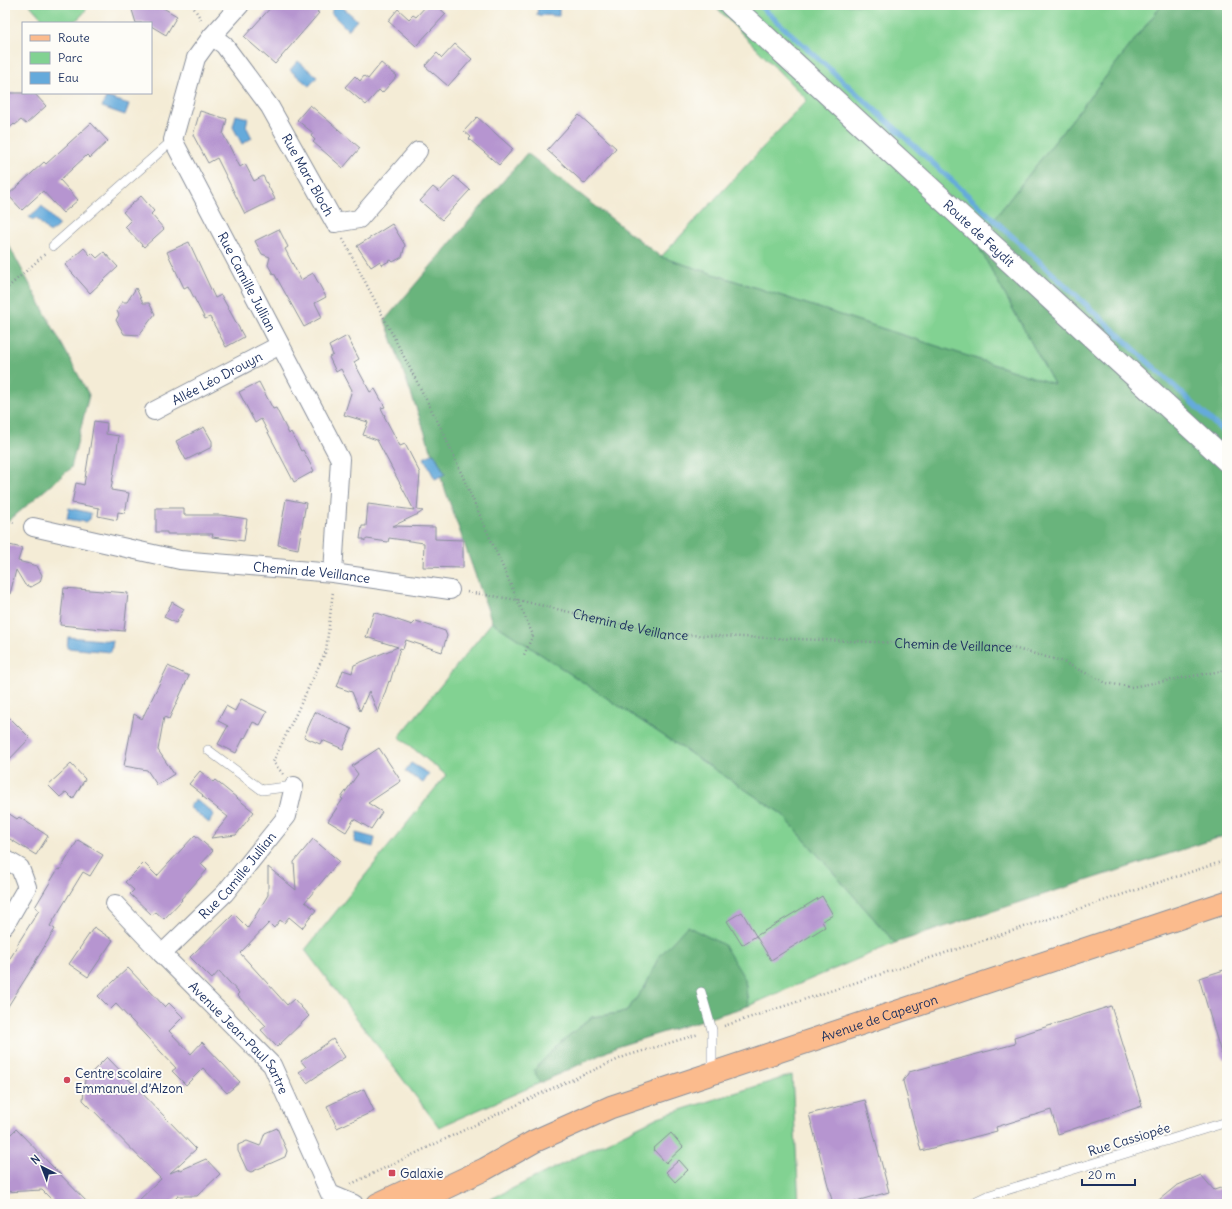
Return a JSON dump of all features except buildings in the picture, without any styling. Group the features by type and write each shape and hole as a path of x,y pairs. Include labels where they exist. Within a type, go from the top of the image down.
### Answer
{"main road":[{"name":"Avenue de Capeyron","path":"411,1204 485,1169 535,1141 611,1107 1227,902"},
{"name":"Avenue de Capeyron","path":"378,1204 480,1157 535,1141"}],"street":[{"path":"173,140 196,58 212,36 240,5"},
{"name":"Route de Feydit","path":"731,5 1227,460"},
{"name":"Rue Marc Bloch","path":"212,36 224,45 270,107 335,223 359,219 418,151"},
{"name":"Rue Camille Jullian","path":"173,140 340,459 334,573"},
{"name":"Allée Léo Drouyn","path":"154,411 280,345"},
{"name":"Chemin de Veillance","path":"33,527 180,560 334,573 450,590"},
{"name":"Rue Camille Jullian","path":"162,954 225,893 287,816 294,786"},
{"path":"5,859 20,868 27,886 5,925"},
{"name":"Avenue Jean-Paul Sartre","path":"115,904 162,954 272,1065 328,1199"},
{"path":"328,1199 354,1204"}],"lane":[{"path":"53,246 173,140"},
{"path":"208,750 262,790 294,786"},
{"path":"701,992 712,1030 712,1074"},
{"name":"Rue Cassiopée","path":"970,1204 987,1196 1227,1122"}],"path":[{"path":"335,223 443,432 518,600 533,635 523,657"},
{"path":"5,290 53,246"},
{"path":"294,786 273,762 326,651 334,573"},
{"name":"Chemin de Veillance","path":"450,590 518,600 664,634 1009,646 1061,661 1106,683 1131,687 1227,670"},
{"path":"328,1199 544,1092 626,1056 712,1030 1227,860"}],"green space":[{"path":"30,5 89,5 83,14 74,22 45,22"},
{"path":"714,5 1162,5 976,242 1054,384 661,257 807,100"},
{"path":"1162,5 1227,5 1227,835 895,943 782,814 492,622 385,320 527,153 661,257 1054,384 976,242"},
{"path":"5,238 89,395 71,468 5,524"},
{"path":"492,622 782,814 895,943 748,1006 745,979 659,958 646,985 626,1012 592,1017 561,1042 534,1070 540,1083 439,1127 305,950 446,775 399,737"},
{"path":"687,926 724,945 745,979 748,1006 619,1046 540,1083 534,1070 561,1042 592,1017 626,1012 646,985 658,958"},
{"path":"792,1075 799,1204 481,1204 658,1117"}],"water":[{"path":"334,5 340,5 357,20 348,30 331,13"},
{"path":"538,5 559,5 559,16 537,15"},
{"path":"298,61 317,77 309,86 290,70"},
{"path":"106,97 129,104 125,115 102,107"},
{"path":"236,115 248,118 246,126 252,138 242,144 233,127"},
{"path":"42,206 59,225 50,233 36,218 33,220 29,217"},
{"path":"434,453 445,474 435,479 424,458"},
{"path":"69,508 91,513 90,519 86,522 67,519"},
{"path":"68,637 113,641 111,652 67,648"},
{"path":"411,763 429,774 423,783 405,771"},
{"path":"196,799 214,814 209,823 189,807"},
{"path":"356,833 375,838 373,847 354,842"}],"waterway":[{"path":"759,5 897,130 1227,435"}],"place":[{"name":"Centre scolaire Emmanuel d’Alzon","path":"67,1080"},
{"name":"Galaxie","path":"392,1173"}]}
